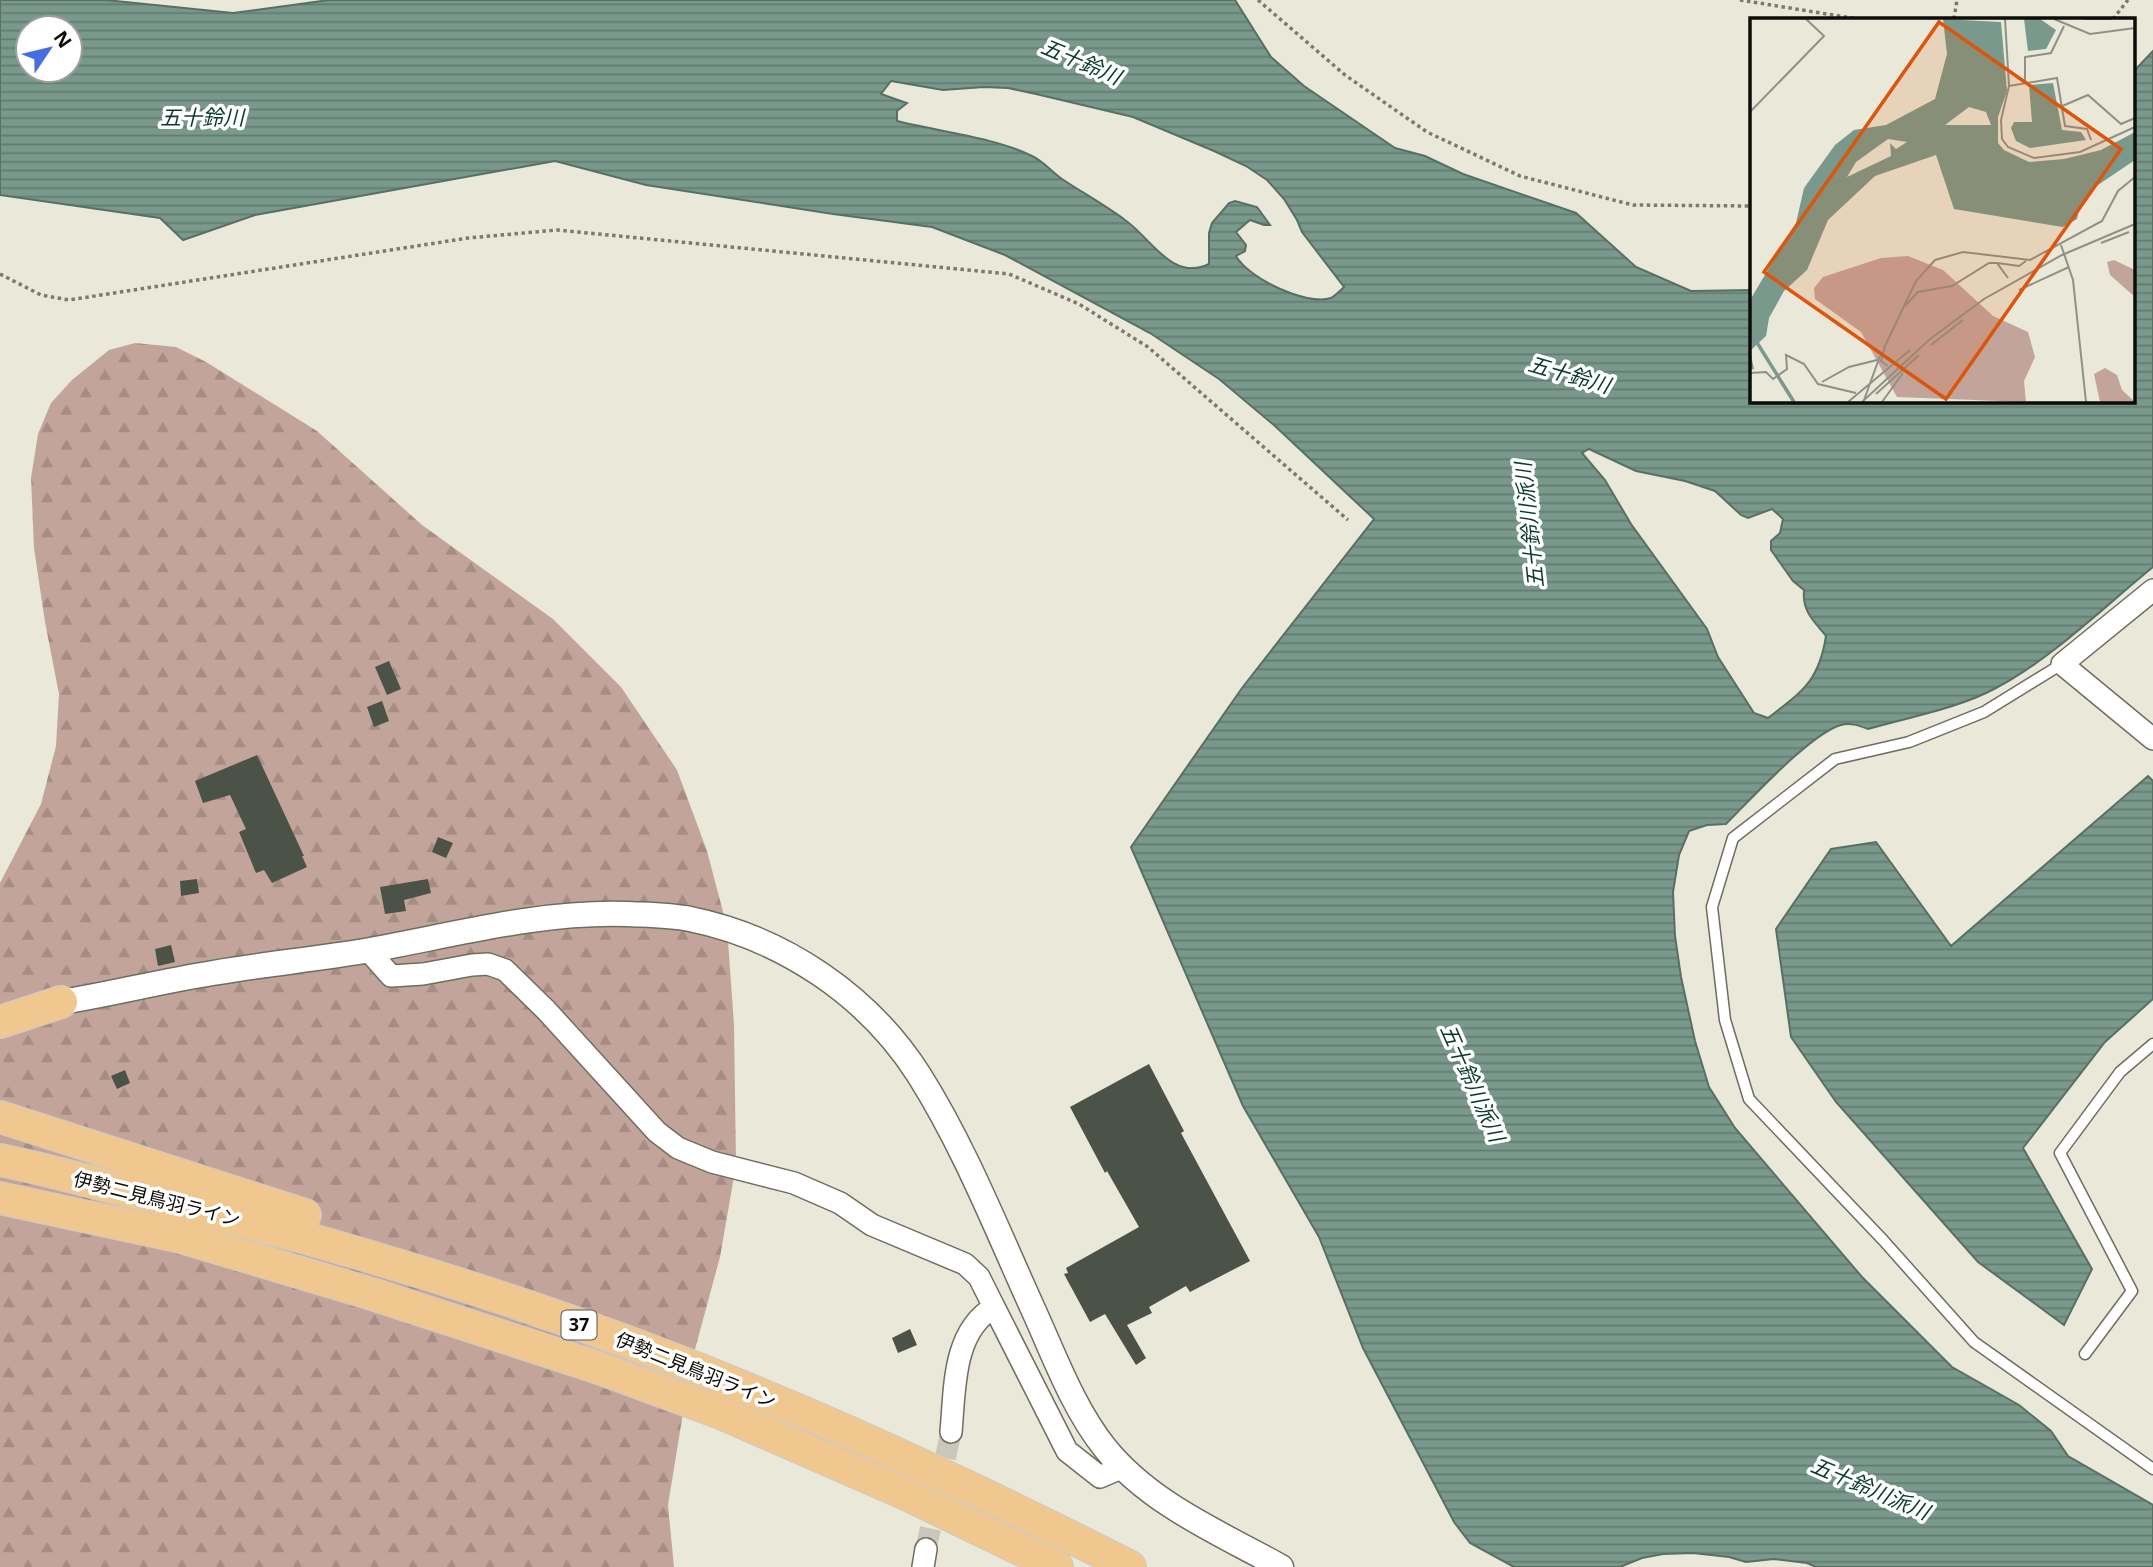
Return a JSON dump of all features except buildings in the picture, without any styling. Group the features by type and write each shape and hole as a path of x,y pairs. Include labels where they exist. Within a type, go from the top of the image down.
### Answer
{"main road":[{"path":"0,1022 61,1002"},
{"path":"0,1117 246,1198 427,1252 605,1334"},
{"name":"伊勢二見鳥羽ライン","path":"0,1160 296,1234 605,1334 735,1384 898,1456 1130,1567"},
{"name":"伊勢二見鳥羽ライン","path":"0,1198 181,1237 494,1332 596,1367 721,1413 906,1494 1057,1567"},
{"path":"0,1218 52,1224 191,1252 275,1264"}],"street":[{"path":"2153,590 2062,664 2153,739"},
{"path":"0,1011 212,973 368,950 563,916 625,914 687,918 733,930 792,955 848,995 878,1023 918,1073 953,1134 1074,1399 1104,1447 1149,1491 1281,1567"},
{"path":"368,950 391,976 488,964 505,970 561,1025 657,1132 678,1148 712,1161 794,1183 840,1203 872,1225 965,1264 979,1277 1067,1451 1100,1477 1123,1467"},
{"path":"951,1432 957,1367 963,1346 968,1332 993,1307"}],"lane":[{"path":"2062,664 1984,712 1909,742 1835,759 1733,838 1712,907 1725,1020 1749,1099 1975,1342 2153,1469"},
{"path":"2085,1354 2132,1292 2060,1153 2120,1072 2153,1044"}],"path":[{"path":"1258,0 1345,75 1427,132 1520,176 1633,205 1750,206"},
{"path":"1740,0 1852,18"},
{"path":"1954,18 1957,0"},
{"path":"2114,18 2128,0"},
{"path":"0,274 41,295 69,300 468,238 558,230 1009,274 1079,304 1148,347 1348,520"}],"green space":[{"path":"135,343 176,347 206,362 317,431 422,525 553,619 621,687 677,770 707,851 727,927 734,1025 736,1165 720,1257 691,1364 668,1505 674,1567 0,1567 0,883 41,804 56,746 59,694 34,548 31,478 38,434 51,403 72,380 109,350"}],"water":[{"path":"0,0 106,0 233,13 329,0 1235,0 1271,57 1304,86 1395,148 1425,156 1463,174 1576,213 1636,267 1691,291 1750,290 1750,402 2136,402 2136,69 2153,51 2153,567 2057,648 1996,688 1949,707 1868,729 1841,725 1813,741 1726,824 1707,825 1689,831 1679,855 1673,892 1675,936 1681,977 1695,1041 1709,1087 1735,1128 1862,1277 1952,1367 2019,1405 2051,1431 2068,1456 2153,1505 2153,1567 1816,1567 1807,1563 1774,1559 1746,1562 1693,1553 1642,1558 1620,1567 1514,1567 1470,1543 1454,1522 1363,1348 1319,1237 1243,1106 1131,847 1242,688 1374,519 1275,426 1219,379 1150,333 1005,255 932,227 646,185 555,161 255,215 183,240 160,218 0,195","holes":["891,81 943,90 1008,88 1133,117 1246,166 1267,180 1284,199 1302,232 1344,287 1331,298 1307,298 1279,288 1252,273 1236,256 1245,251 1246,245 1236,232 1250,220 1270,225 1257,207 1235,201 1229,203 1212,223 1209,233 1209,264 1196,268 1184,267 1162,255 1125,220 1062,179 1036,158 984,140 897,121 897,111 907,103 881,94","1589,449 1636,471 1685,481 1715,491 1741,515 1748,518 1772,509 1783,519 1780,533 1771,541 1771,550 1793,581 1804,590 1807,610 1826,636 1814,675 1800,692 1768,718 1754,713 1718,657 1707,629 1631,524 1605,480 1582,453"]},
{"path":"2148,776 2153,781 2153,999 2105,1042 2023,1148 2092,1269 2064,1325 1978,1262 1836,1102 1791,1037 1776,929 1831,849 1876,842 1951,946"}],"tunnel":[{"path":"926,1549 951,1432"}],"water label":[{"name":"五十鈴川","path":"1081,62"},
{"name":"五十鈴川","path":"202,118"},
{"name":"五十鈴川","path":"1569,375"},
{"name":"五十鈴川派川","path":"1530,525"},
{"name":"五十鈴川派川","path":"1472,1083"},
{"name":"五十鈴川派川","path":"1870,1489"}]}
